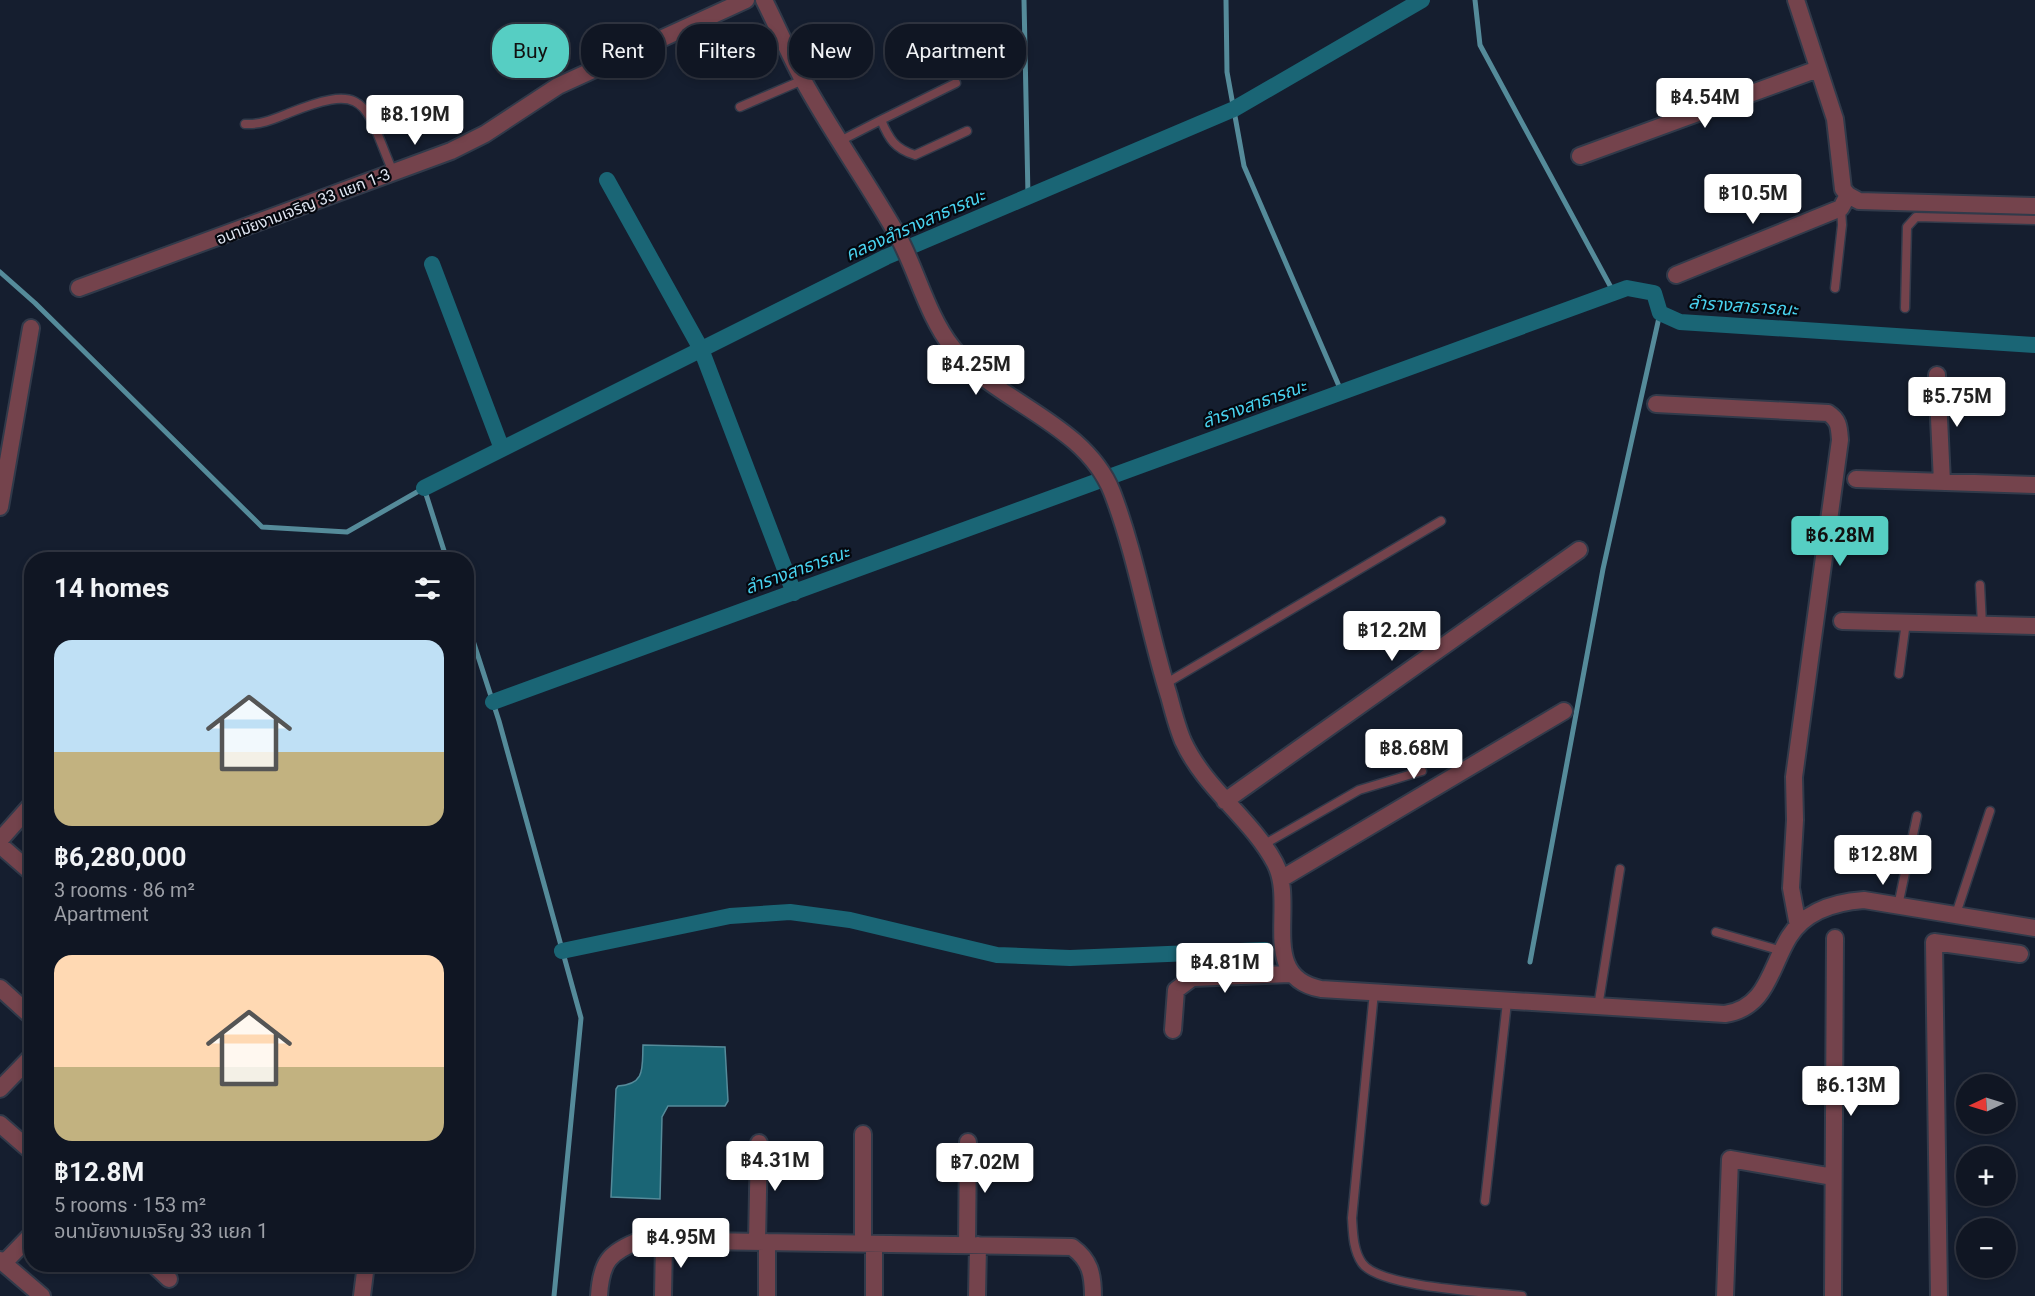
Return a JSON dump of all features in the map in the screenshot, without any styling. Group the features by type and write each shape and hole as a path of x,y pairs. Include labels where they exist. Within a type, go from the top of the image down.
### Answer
{"street":[{"name":"อนามัยงามเจริญ 33 แยก 1-3","path":"79,288 451,151 485,134 558,86 746,0"},
{"path":"764,0 802,80 898,237 949,344 983,380 1045,417 1085,453 1103,475 1112,492 1165,684 1186,747 1195,763 1276,864 1281,879 1284,952 1291,974 1307,986 1507,1002 1725,1014 1737,1012 1758,998 1789,937 1798,926 1825,907 1842,902 1864,900 2035,928"},
{"path":"1796,0 1835,119 1844,201"},
{"path":"1580,156 1818,69"},
{"path":"1676,275 1844,201 2035,206"},
{"path":"0,507 8,417 31,328"},
{"path":"1937,375 1942,482"},
{"path":"1656,404 1828,413 1836,418 1839,427 1839,451 1794,777 1795,820 1791,888 1798,926"},
{"path":"1856,478 2035,485"},
{"path":"1225,801 1579,550"},
{"path":"1842,621 2035,626"},
{"path":"1281,879 1564,711"},
{"path":"0,840 24,813"},
{"path":"0,845 24,866"},
{"path":"1833,1296 1835,938"},
{"path":"1939,1296 1935,942 2020,954"},
{"path":"1173,1030 1176,990 1192,978 1291,974"},
{"path":"0,988 24,1010"},
{"path":"0,1089 24,1064"},
{"path":"0,1124 24,1145"},
{"path":"863,1134 874,1296"},
{"path":"968,1142 972,1245 977,1296"},
{"path":"759,1143 762,1241 767,1296"},
{"path":"1725,1296 1730,1159 1833,1177"},
{"path":"599,1296 603,1267 611,1254 641,1240 1072,1247 1085,1256 1091,1269 1093,1296"},
{"path":"24,1241 2,1262 42,1296"},
{"path":"663,1296 664,1241"},
{"path":"162,1272 169,1279"},
{"path":"362,1296 365,1272"}],"lane":[{"path":"740,107 802,80"},
{"path":"840,141 956,83"},
{"path":"244,124 257,125 312,104 340,97 356,100 368,113 393,172"},
{"path":"881,120 889,139 897,148 915,155 967,131"},
{"path":"1835,288 1844,201"},
{"path":"1905,308 1907,227 1910,220 1916,217 2035,220"},
{"path":"1165,684 1442,521"},
{"path":"1980,585 1982,625"},
{"path":"1899,674 1906,622"},
{"path":"1263,845 1359,790 1422,771"},
{"path":"1956,914 1990,811"},
{"path":"1898,906 1917,816"},
{"path":"1598,1007 1620,869"},
{"path":"1716,932 1779,959"},
{"path":"1374,992 1352,1218 1354,1241 1362,1262 1373,1274 1394,1281 1522,1296"},
{"path":"1485,1201 1507,1002"}],"water":[{"path":"643,1045 725,1047 728,1101 725,1106 668,1106 662,1117 660,1199 611,1197 616,1089 638,1078 642,1068"}],"waterway":[{"path":"1024,0 1028,196"},
{"path":"1226,0 1227,72 1244,166 1342,393"},
{"name":"คลองลำรางสาธารณะ","path":"424,488 886,257 1234,109 1422,0"},
{"path":"1475,0 1480,45 1614,293"},
{"path":"607,180 701,349 794,593"},
{"path":"432,264 502,449"},
{"path":"0,272 35,303 262,527 347,532 424,488 444,552"},
{"name":"ลำรางสาธารณะ","path":"493,702 1627,288 1654,293 1660,313 1680,322 2035,345"},
{"path":"1530,962 1603,569 1660,313"},
{"path":"474,644 499,721 581,1018 554,1296"},
{"path":"562,951 730,916 790,912 850,920 997,955 1070,958 1265,950"}]}
